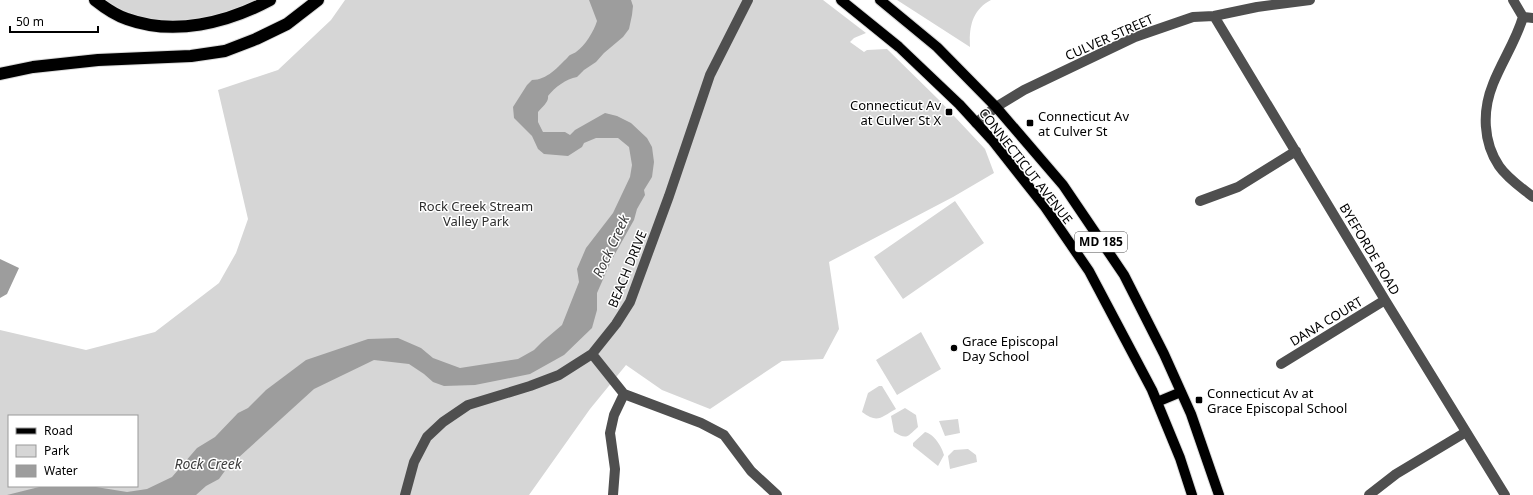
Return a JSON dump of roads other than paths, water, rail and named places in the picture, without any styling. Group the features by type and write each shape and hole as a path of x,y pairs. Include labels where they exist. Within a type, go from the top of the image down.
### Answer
{"highway":[{"path":"95,0 105,8 126,19 150,25 174,26 201,24 229,18 270,0"},
{"path":"0,74 33,67 91,61 191,56 225,51 256,39 287,24 318,0"}],"main road":[{"name":"CONNECTICUT AVENUE","path":"841,0 899,47 959,104 992,140 1045,207 1089,271 1152,390 1180,458 1192,495"},
{"name":"CONNECTICUT AVENUE","path":"880,0 937,46 996,107 1062,185 1124,275 1164,354 1191,414 1219,495"},
{"path":"1157,402 1181,392"}],"street":[{"name":"BEACH DRIVE","path":"405,495 413,463 427,437 443,422 468,406 559,375 592,354 616,324 630,302 669,196 710,75 748,0"},
{"name":"CULVER STREET","path":"976,123 996,107 1024,90 1135,37 1192,18 1214,16 1257,7 1310,0"},
{"path":"1513,0 1528,18 1519,31 1492,85 1486,110 1486,130 1490,149 1500,167 1511,180 1533,198"},
{"name":"BYEFORDE ROAD","path":"1214,16 1385,300 1505,495"},
{"path":"1200,201 1238,187 1296,151"},
{"name":"DANA COURT","path":"1281,364 1385,300"},
{"path":"592,354 624,394 701,423 724,435 751,471 777,495"},
{"path":"613,495 615,469 610,434 614,415 624,394"},
{"path":"1369,495 1396,474 1466,432"}],"water":[{"name":"Rock Creek","path":"589,0 631,0 633,6 629,29 623,37 577,77 557,87 548,96 546,102 538,112 538,122 543,132 565,132 570,135 575,130 605,113 617,116 631,123 647,138 652,147 654,162 652,177 644,190 645,195 637,209 634,220 611,261 597,293 597,310 592,328 564,355 530,374 475,385 444,386 433,382 409,364 374,360 314,389 227,468 219,479 206,486 196,495 7,495 39,487 96,487 127,492 147,489 172,477 197,448 215,437 238,413 248,408 266,390 306,360 368,339 398,338 421,348 433,358 460,368 518,359 534,350 562,325 579,282 577,269 586,248 613,213 630,177 632,165 629,147 618,138 596,138 584,143 582,147 568,156 544,154 538,149 532,136 514,118 513,107 527,85 532,80 543,78 552,72 570,55 583,46 589,38 597,21"},
{"path":"0,259 19,268 7,294 0,298"}],"place":[{"name":"Connecticut Av at Culver St X","path":"949,112"},
{"name":"Connecticut Av at Culver St","path":"1030,123"},
{"name":"Grace Episcopal Day School","path":"954,348"},
{"name":"Connecticut Av at Grace Episcopal School","path":"1199,400"}],"park label":[{"name":"Rock Creek Stream Valley Park","path":"476,214"}]}
